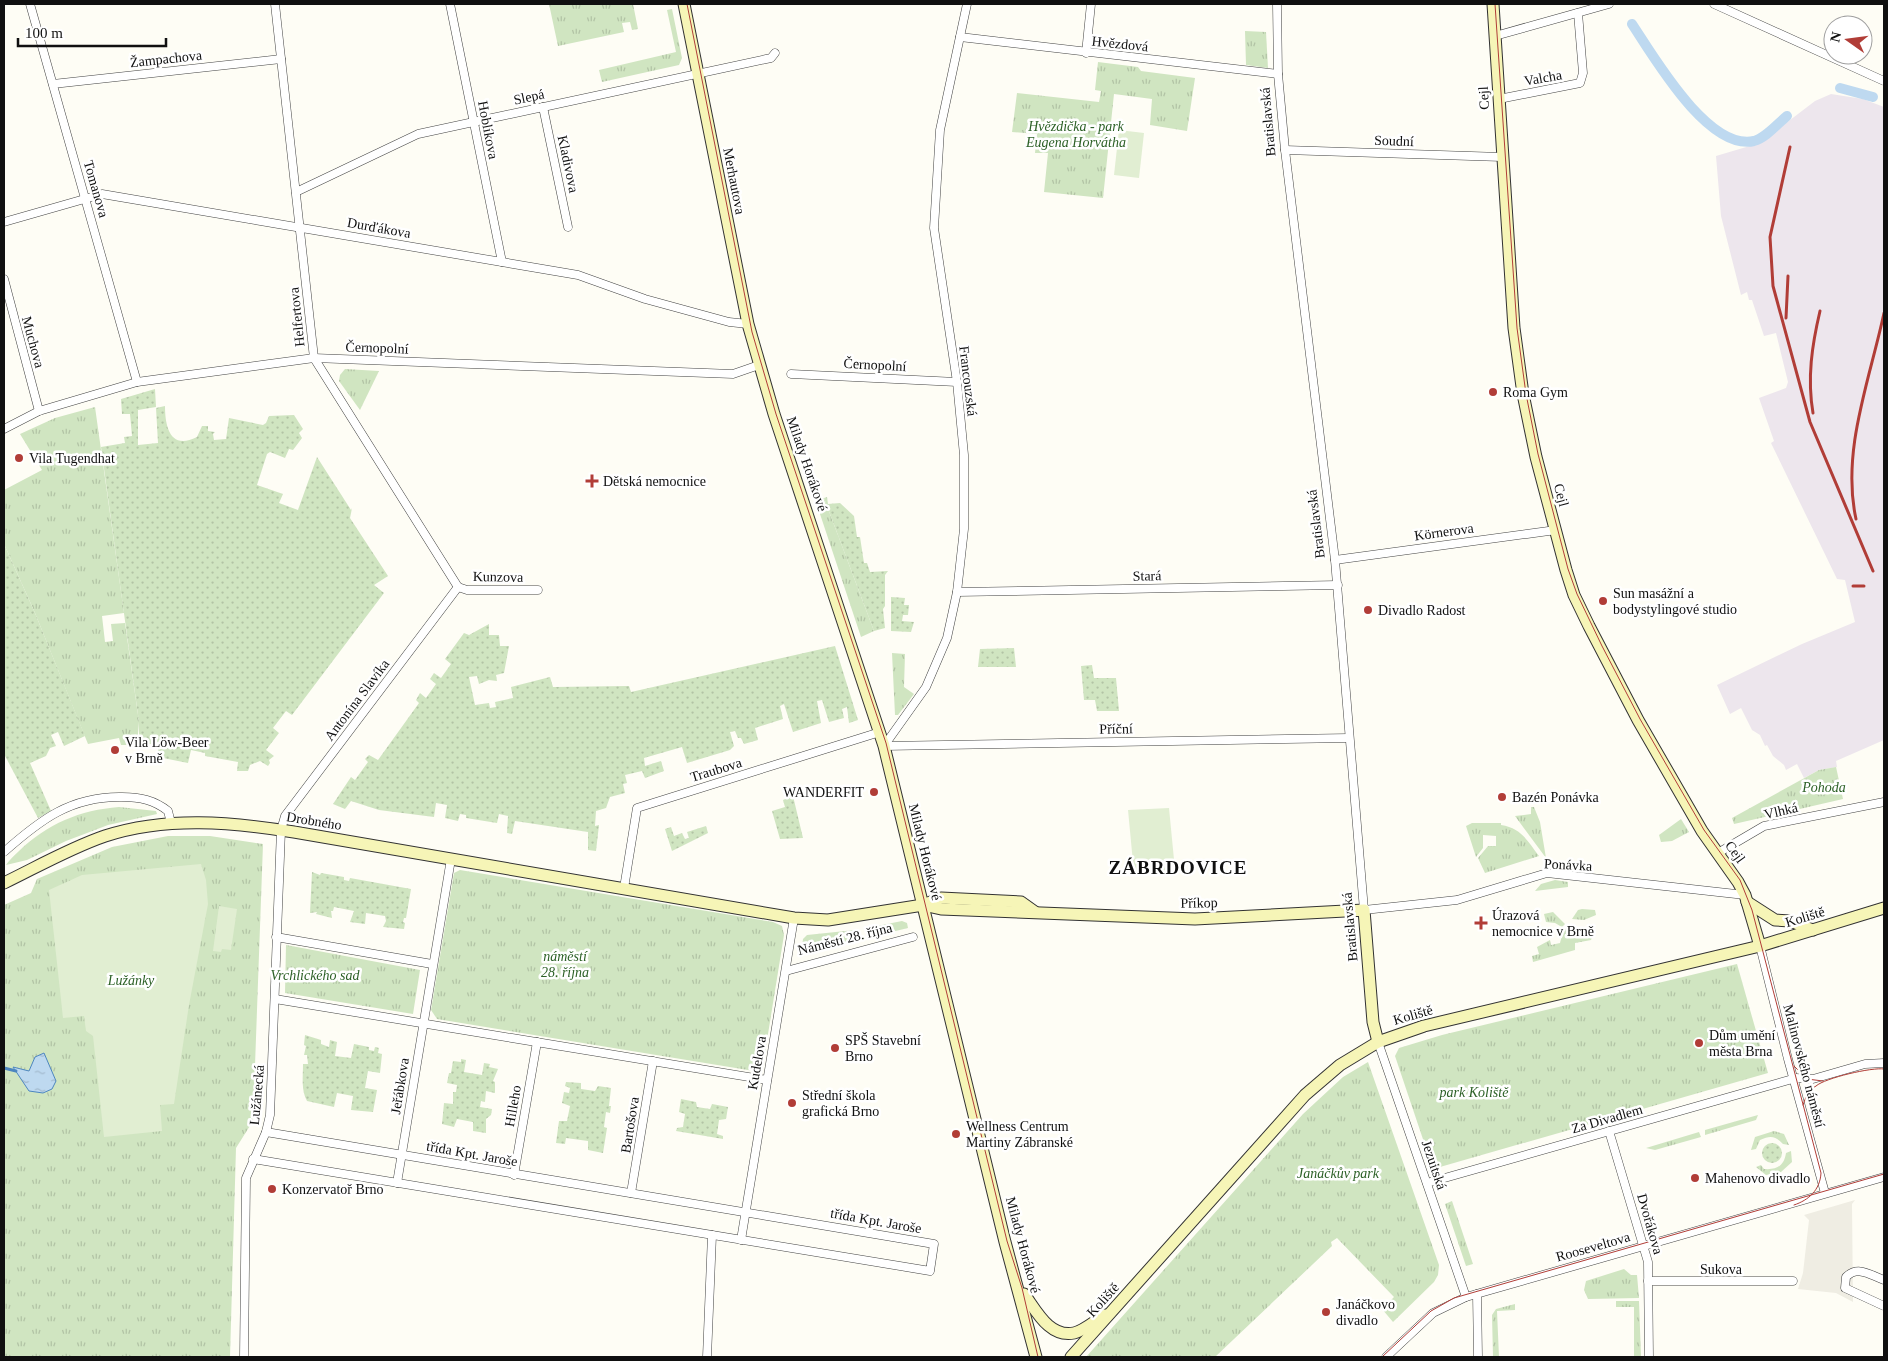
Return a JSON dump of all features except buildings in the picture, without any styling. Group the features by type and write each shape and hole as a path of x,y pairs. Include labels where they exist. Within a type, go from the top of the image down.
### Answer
{"street":[{"name":"Tomanova","path":"30,4 137,382"},
{"name":"Helfertova","path":"275,4 314,358 458,587"},
{"name":"Hoblíkova","path":"450,4 502,262"},
{"name":"Merhautova","path":"684,4 748,324 758,364"},
{"name":"Francouzská","path":"884,746 926,687 947,638 957,592 964,529 964,455 957,382 934,228 940,130 966,4"},
{"path":"1086,53 1091,4"},
{"name":"Bratislavská","path":"1278,4 1278,74 1285,150 1338,586 1373,1022 1378,1042"},
{"name":"Cejl","path":"1493,4 1514,328 1523,394 1537,464 1574,595 1600,648 1697,824 1746,898 1760,946"},
{"path":"1495,36 1609,4"},
{"path":"1714,4 1884,81"},
{"name":"Valcha","path":"1499,99 1575,85 1582,79 1578,13"},
{"name":"Hvězdová","path":"960,37 1278,74"},
{"name":"Slepá","path":"296,192 418,134 771,58 775,53"},
{"name":"Žampachova","path":"53,84 281,59"},
{"name":"Kladivova","path":"543,107 568,226"},
{"name":"Soudní","path":"1285,150 1502,157"},
{"name":"Durďákova","path":"4,222 86,197 102,194 578,275 645,299 729,322 748,324"},
{"name":"Muchova","path":"4,280 39,411"},
{"name":"Černopolní","path":"4,429 39,411 137,382 314,358 734,374 758,364"},
{"name":"Milady Horákové","path":"758,364 884,746 1005,1242 1020,1288 1036,1357"},
{"name":"Černopolní","path":"792,374 957,382"},
{"name":"Körnerova","path":"1335,560 1556,530"},
{"name":"Stará","path":"957,592 1338,586"},
{"name":"Kunzova","path":"458,587 466,590 538,590"},
{"name":"Antonína Slavíka","path":"281,830 285,816 458,587"},
{"name":"Traubova","path":"624,888 637,808 880,732"},
{"name":"Příční","path":"884,746 1349,738"},
{"path":"4,852 55,812 82,800 133,797 156,801 168,811 171,823"},
{"name":"Vlhká","path":"1718,853 1764,826 1884,802"},
{"name":"Drobného","path":"4,882 103,837 136,828 171,823 230,823 281,830 451,860"},
{"name":"Lužánecká","path":"244,1357 246,1178 266,1132 270,1115 281,830"},
{"path":"423,1022 451,860 794,918"},
{"name":"Ponávka","path":"1364,910 1457,900 1547,873 1746,898"},
{"path":"1746,898 1775,920 1790,921 1813,930"},
{"name":"Příkop","path":"923,905 940,909 1195,919 1364,910"},
{"name":"Náměstí 28. října","path":"794,918 828,920 923,905"},
{"name":"Koliště","path":"1072,1357 1305,1095 1340,1065 1378,1042 1424,1026 1760,946 1884,908"},
{"name":"Kudelova","path":"746,1212 794,918"},
{"path":"276,937 432,964"},
{"name":"Náměstí 28. října","path":"786,970 913,937"},
{"name":"Malinovského náměstí","path":"1760,946 1826,1193"},
{"path":"274,999 767,1080"},
{"name":"Jeřábkova","path":"401,1155 423,1022"},
{"name":"Hilleho","path":"514,1175 537,1042"},
{"name":"Jezuitská","path":"1378,1042 1466,1297"},
{"name":"Bartošova","path":"631,1194 653,1062"},
{"name":"Za Divadlem","path":"1427,1183 1794,1079 1813,1079 1865,1064 1884,1063"},
{"name":"Dvořákova","path":"1609,1131 1648,1262 1649,1357"},
{"name":"třída Kpt. Jaroše","path":"253,1159 930,1271 934,1244 266,1132"},
{"path":"397,1183 401,1155"},
{"name":"Rooseveltova","path":"1386,1357 1433,1313 1466,1297 1884,1176"},
{"path":"741,1240 746,1212"},
{"path":"707,1357 712,1235"},
{"path":"1884,1280 1858,1270 1853,1270 1846,1277 1845,1288 1884,1306"},
{"name":"Sukova","path":"1648,1281 1793,1281"},
{"path":"1020,1288 1048,1326 1059,1332 1074,1333 1115,1309"},
{"path":"1477,1294 1478,1357"}],"shaded area":[{"path":"1831,94 1863,99 1884,107 1884,740 1836,761 1837,767 1819,770 1804,778 1797,764 1786,770 1784,765 1773,756 1767,745 1765,746 1760,735 1752,730 1741,708 1730,714 1717,685 1802,644 1855,622 1845,580 1837,579 1771,443 1774,441 1759,398 1786,388 1788,382 1776,333 1764,336 1752,300 1749,300 1747,292 1741,295 1721,216 1716,156 1753,145 1768,137 1815,101"},
{"path":"1855,1200 1852,1204 1853,1302 1836,1293 1798,1289 1803,1273 1809,1220 1804,1215"}],"green space":[{"path":"549,4 633,4 638,29 632,30 630,22 622,23 624,32 558,46"},
{"path":"672,9 682,58 679,65 602,82 599,70 676,52 667,10"},
{"path":"1245,31 1266,32 1268,68 1246,65"},
{"name":"Hvězdička - park Eugena Horvátha","path":"1098,62 1138,67 1141,71 1195,78 1187,131 1150,125 1152,99 1114,94 1103,198 1044,192 1048,153 1035,153 1037,134 1012,132 1017,93 1099,102 1101,91 1095,90"},
{"path":"1119,130 1144,133 1139,178 1114,175"},
{"path":"345,369 379,371 360,410 339,381 340,375"},
{"path":"155,389 156,407 138,410 138,445 158,443 156,408 165,406 168,428 175,439 181,441 188,441 197,437 202,426 208,426 208,431 215,432 213,434 214,440 226,439 229,418 263,425 269,416 294,415 303,429 299,433 302,438 293,450 289,449 285,458 270,452 267,454 257,485 283,494 279,503 298,510 317,457 351,510 352,508 350,518 388,576 374,585 384,593 292,715 286,711 273,728 279,733 266,750 274,756 269,760 268,766 260,761 250,765 248,771 237,771 238,762 205,756 205,753 191,750 188,763 158,757 158,744 139,744 139,722 101,447 125,443 124,437 132,436 130,414 122,414 121,399"},
{"path":"95,407 124,613 102,616 105,642 113,641 111,624 125,623 139,722 137,745 121,745 119,738 88,744 35,613 4,544 4,490 42,470 20,434 55,418"},
{"path":"827,497 828,504 840,503 854,516 864,563 867,563 870,572 888,571 885,575 885,606 883,609 885,628 874,631 824,498"},
{"path":"824,498 874,631 861,637 815,499"},
{"path":"4,544 35,613 85,736 64,746 58,732 51,735 56,746 50,748 46,756 30,763 51,811 38,818 4,754"},
{"path":"891,597 905,598 904,605 909,605 908,615 903,615 902,621 914,622 911,632 891,631"},
{"path":"489,624 489,635 499,635 500,646 509,646 504,673 496,675 497,681 489,680 479,684 477,676 469,677 475,705 489,703 490,708 496,707 495,702 513,698 511,687 550,677 553,687 629,686 631,692 835,646 858,720 849,723 847,707 842,709 844,718 829,722 822,700 817,701 821,723 793,732 784,704 780,706 783,719 755,728 758,740 744,744 741,738 738,738 735,731 730,732 734,746 730,750 687,763 682,747 644,758 645,766 661,761 664,771 645,778 642,771 625,775 627,783 623,784 625,793 610,797 606,808 596,811 595,826 599,825 596,851 588,850 588,832 515,821 512,834 507,833 508,816 499,814 497,823 466,818 466,815 460,814 458,821 445,818 447,805 436,803 434,817 379,810 351,801 345,809 333,804 351,777 355,780 368,762 365,759 369,755 378,760 419,703 416,700 420,693 426,698 436,684 430,679 434,673 441,678 451,664 445,659 464,633 469,635"},
{"path":"1014,648 1016,667 978,667 980,649"},
{"path":"892,653 905,654 904,687 914,694 898,715 895,715"},
{"path":"1092,665 1094,678 1116,678 1119,711 1097,711 1095,700 1084,700 1081,666"},
{"name":"Pohoda","path":"1836,767 1843,799 1734,824 1732,818 1819,770"},
{"path":"793,796 803,838 780,839 772,811 785,807 783,800"},
{"path":"119,807 156,811 157,814 108,825 66,841 27,860 6,865 30,841 53,826 91,811"},
{"path":"1531,807 1534,807 1540,822 1546,858 1515,816 1531,814"},
{"path":"1169,808 1175,870 1134,873 1128,810"},
{"path":"1681,819 1689,832 1672,841 1661,842 1659,835"},
{"path":"1472,823 1501,823 1501,825 1514,829 1523,836 1539,856 1485,873 1478,858 1488,846 1496,846 1496,836 1483,835 1483,848 1476,857 1466,826"},
{"path":"706,826 708,833 672,851 665,829 671,827 674,836 682,833 685,839 689,838 687,832"},
{"name":"Lužánky","path":"168,836 210,836 263,844 253,1121 236,1148 230,1357 4,1357 4,905 31,893 37,879 112,847"},
{"path":"201,864 206,880 208,904 189,1005 174,1104 160,1105 162,1131 104,1137 93,1036 86,1031 84,1016 63,1018 49,890 82,875"},
{"name":"náměstí 28. října","path":"460,870 773,922 782,926 784,935 763,1065 760,1070 754,1071 437,1019 431,1010 454,873"},
{"path":"312,872 320,875 321,873 344,877 344,880 349,881 350,878 411,889 406,918 404,918 403,922 405,923 404,929 383,927 386,921 385,916 366,913 365,924 350,922 354,911 334,907 333,911 331,911 332,918 316,914 317,912 310,913"},
{"path":"1555,880 1568,882 1568,887 1535,891 1541,884"},
{"path":"219,906 237,909 231,950 222,949 221,952 213,951"},
{"path":"1578,910 1595,910 1596,915 1584,920 1572,919"},
{"path":"1553,912 1565,924 1562,927 1555,923 1546,922 1544,914"},
{"path":"902,921 907,923 908,928 801,954 803,939 807,935 855,930 857,939 869,937 867,928"},
{"path":"1569,926 1590,929 1593,935 1591,940 1575,943 1575,950 1533,962 1532,956 1539,954 1537,947 1550,940 1551,945 1560,943 1563,931"},
{"name":"Vrchlického sad","path":"286,945 420,970 413,1014 285,993"},
{"name":"park Koliště","path":"1737,964 1768,1073 1433,1169 1395,1056 1399,1048 1442,1035"},
{"path":"305,1035 321,1040 321,1044 329,1047 330,1040 337,1042 335,1056 351,1058 354,1044 369,1047 369,1050 374,1051 375,1047 379,1048 378,1053 382,1054 380,1073 368,1071 365,1088 377,1090 373,1112 351,1110 353,1096 337,1093 334,1107 307,1101 303,1083 303,1064 308,1064 307,1055 304,1055 306,1046 304,1045"},
{"path":"461,1059 466,1060 464,1072 482,1075 484,1063 490,1064 489,1067 498,1069 493,1081 495,1082 495,1093 486,1091 485,1102 481,1101 480,1107 492,1109 491,1115 486,1119 486,1133 473,1131 473,1122 457,1119 454,1127 442,1124 444,1103 453,1104 453,1092 456,1092 457,1085 447,1083 449,1073 451,1073 453,1061 461,1062"},
{"name":"Janáčkův park","path":"1368,1062 1439,1265 1438,1275 1434,1282 1393,1322 1382,1309 1394,1297 1337,1238 1331,1242 1332,1246 1215,1357 1086,1357 1303,1114 1343,1077"},
{"path":"566,1082 581,1083 581,1089 595,1091 598,1086 611,1088 609,1106 611,1106 610,1113 606,1112 604,1127 607,1128 603,1153 588,1150 588,1141 566,1138 565,1144 556,1143 559,1121 567,1121 570,1106 562,1103 564,1092 569,1093 570,1088 565,1086"},
{"path":"681,1099 696,1102 697,1107 710,1109 712,1104 728,1107 726,1119 719,1120 717,1134 723,1136 723,1139 676,1131 677,1128 683,1127 685,1114 679,1112"},
{"path":"1758,1115 1756,1120 1705,1135 1705,1130"},
{"path":"1774,1131 1784,1134 1789,1145 1783,1144 1778,1139 1767,1137 1760,1140 1756,1149 1751,1150 1755,1137"},
{"path":"1699,1132 1701,1137 1655,1150 1646,1148"},
{"path":"1772,1143 1779,1146 1782,1153 1779,1160 1772,1163 1765,1160 1762,1153 1765,1146"},
{"path":"1791,1151 1792,1162 1781,1172 1766,1175 1756,1167 1761,1165 1764,1169 1776,1168 1784,1161 1786,1153"},
{"path":"1452,1201 1473,1264 1466,1266 1445,1204"},
{"path":"1624,1269 1631,1275 1637,1275 1639,1298 1588,1299 1584,1290 1586,1281"},
{"path":"1616,1301 1639,1301 1641,1357 1634,1357 1634,1307 1616,1307"},
{"path":"1515,1304 1515,1310 1497,1311 1499,1357 1493,1357 1492,1315 1496,1309"}],"water":[{"path":"44,1053 56,1081 52,1089 43,1093 29,1091 13,1067 29,1071 35,1057"}],"waterway":[{"path":"1632,24 1684,99 1719,132 1736,140 1754,141 1767,134 1787,116"},
{"path":"1840,88 1873,97"},
{"path":"4,1068 16,1071"}],"tram line":[{"path":"687,4 752,332 776,414 886,743 1007,1241 1022,1288 1038,1357"},
{"path":"1495,4 1517,328 1526,394 1538,454 1568,569 1577,594 1640,719 1704,830 1740,880 1752,910 1821,1173 1813,1194 1794,1205"},
{"path":"1794,1066 1807,1079 1823,1081"},
{"path":"1803,1105 1809,1092 1821,1083 1849,1074 1884,1069"},
{"path":"1382,1357 1431,1311 1454,1298 1884,1174"}],"railway":[{"path":"1790,147 1770,237 1773,286 1810,422 1873,571"},
{"path":"1786,318 1788,276"},
{"path":"1813,413 1810,374 1820,311"},
{"path":"1856,519 1852,493 1855,441 1859,415 1884,313"},
{"path":"1853,586 1864,586"}],"place":[{"name":"Roma Gym","path":"1493,392"},
{"name":"Vila Tugendhat","path":"19,458"},
{"name":"Dětská nemocnice","path":"592,481"},
{"name":"Sun masážní a bodystylingové studio","path":"1603,601"},
{"name":"Divadlo Radost","path":"1368,610"},
{"name":"Vila Löw-Beer v Brně","path":"115,750"},
{"name":"WANDERFIT","path":"874,792"},
{"name":"Bazén Ponávka","path":"1502,797"},
{"name":"Úrazová nemocnice v Brně","path":"1481,923"},
{"name":"Dům umění města Brna","path":"1699,1043"},
{"name":"SPŠ Stavební Brno","path":"835,1048"},
{"name":"Střední škola grafická Brno","path":"792,1103"},
{"name":"Wellness Centrum Martiny Zábranské","path":"956,1134"},
{"name":"Mahenovo divadlo","path":"1695,1178"},
{"name":"Konzervatoř Brno","path":"272,1189"},
{"name":"Janáčkovo divadlo","path":"1326,1312"}],"district":[{"name":"ZÁBRDOVICE","path":"1178,867"}]}
